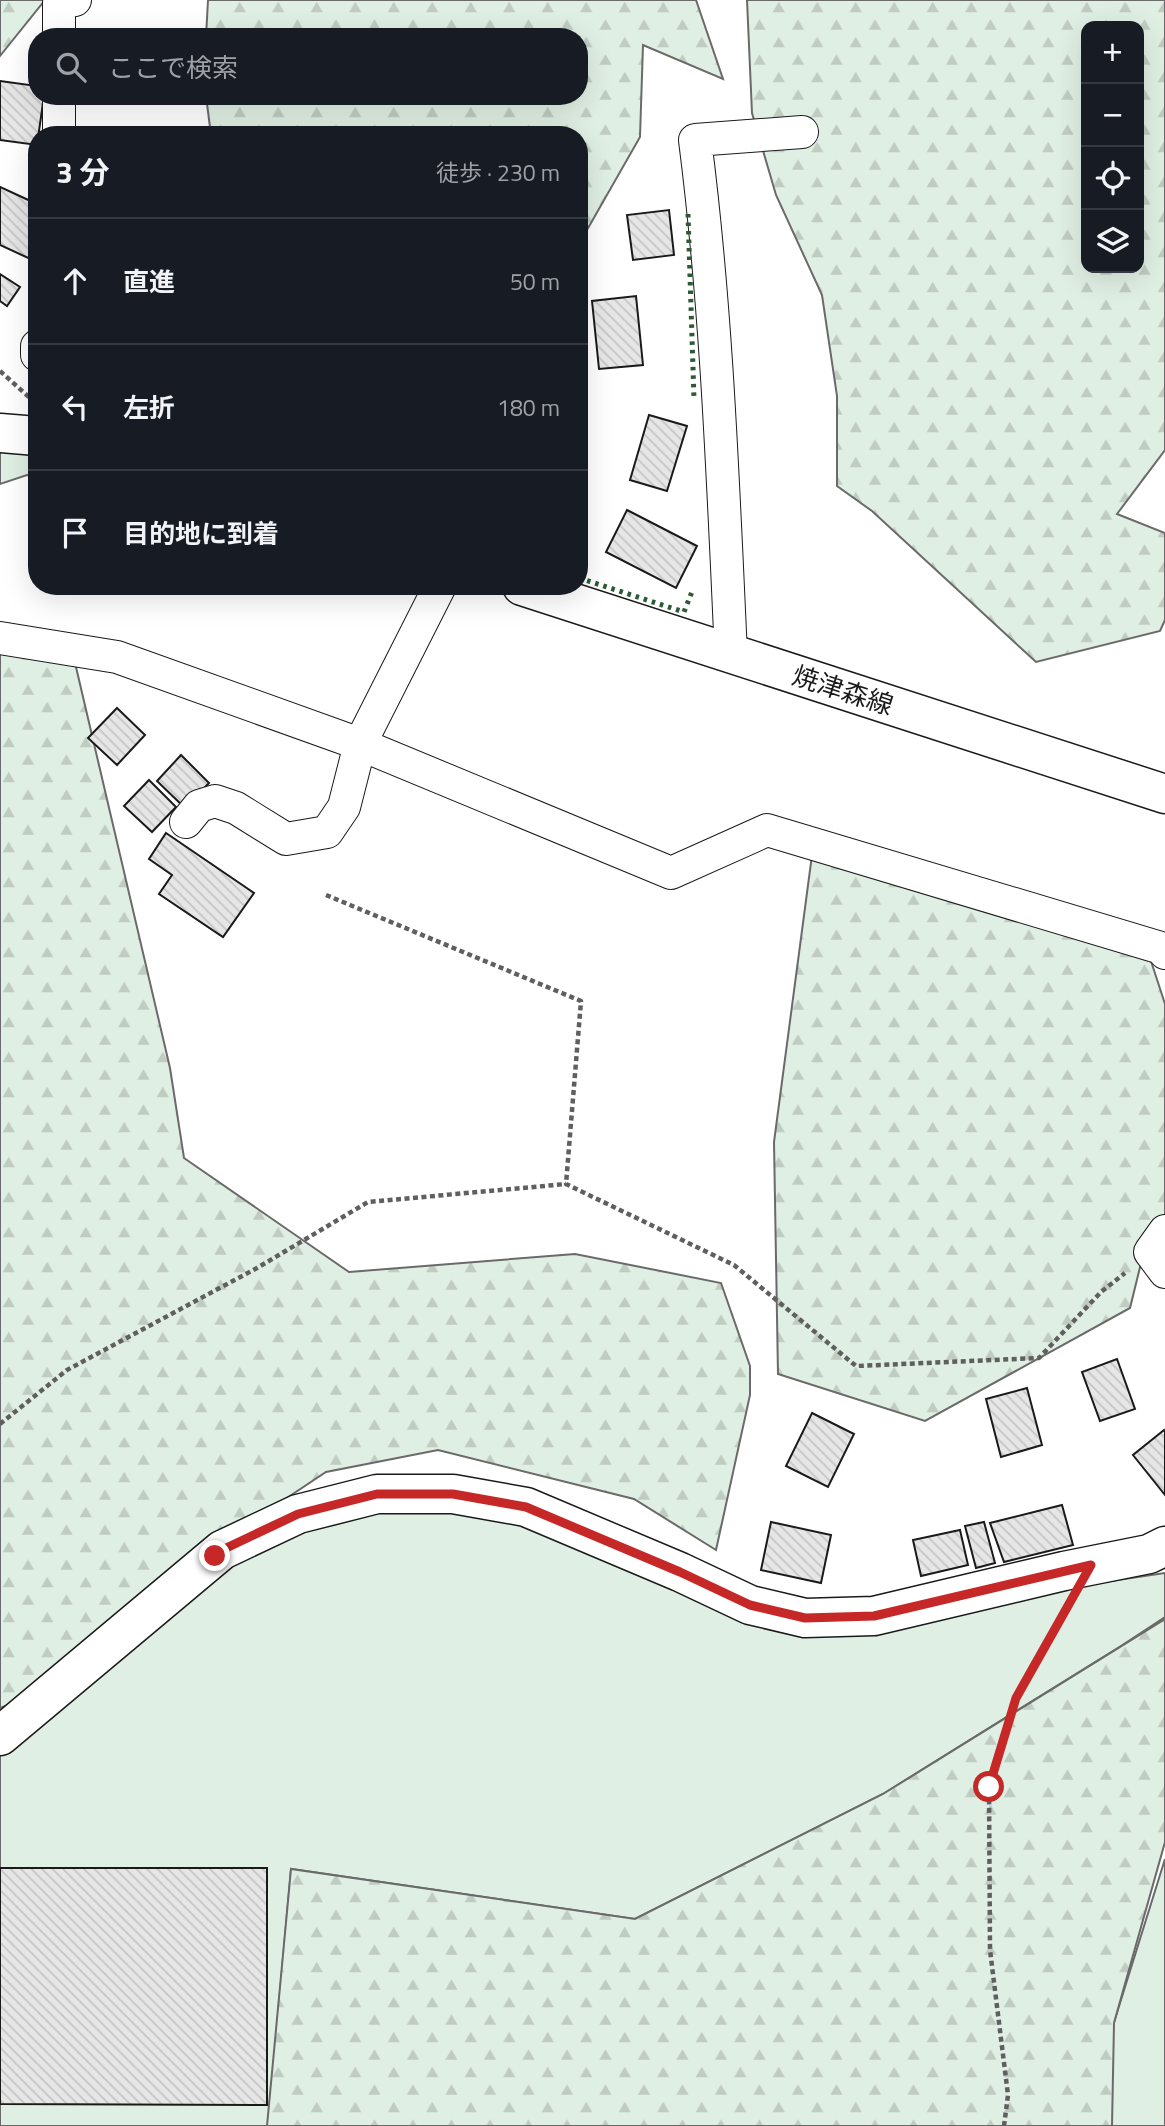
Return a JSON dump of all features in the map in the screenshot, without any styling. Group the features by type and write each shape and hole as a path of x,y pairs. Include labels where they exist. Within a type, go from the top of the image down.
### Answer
{"street":[{"path":"59,28 59,3 75,0"},
{"path":"59,105 59,126"},
{"path":"731,654 719,394 703,200 695,140 802,132"},
{"path":"0,433 28,435"},
{"path":"186,822 200,806 215,800 236,808 286,839 327,832 344,807 360,744 435,595"},
{"name":"焼津森線","path":"550,595 1165,794"},
{"path":"0,638 117,657 360,744 671,873 768,830 1161,948 1165,953"},
{"path":"0,1736 222,1550 298,1514 377,1494 453,1494 526,1507 680,1572 750,1605 805,1618 874,1616 1149,1554 1165,1546"}],"path":[{"path":"0,371 28,396"},
{"path":"326,895 581,1001 566,1184"},
{"path":"0,1424 67,1370 257,1268 368,1202 566,1184 734,1265 856,1366 1039,1358 1101,1292 1160,1252"},
{"path":"1004,2126 1008,2095 990,1950 989,1787 1016,1698 1091,1565"}],"green space":[{"path":"0,0 45,0 0,56"},
{"path":"208,0 696,0 723,79 643,45 640,137 588,228 588,126 210,126 207,105 588,105 588,28 206,28"},
{"path":"747,0 1165,0 1165,450 1117,514 1165,533 1165,620 1160,631 1036,662 872,511 837,486 837,396 822,295 776,195 752,113"},
{"path":"0,450 28,455 28,475 0,484"},
{"path":"0,646 72,650 170,1068 184,1158 349,1272 575,1254 721,1283 750,1366 750,1395 716,1550 634,1499 438,1450 326,1472 174,1573 33,1695 0,1708"},
{"path":"812,855 1149,955 1165,1004 1165,1221 1144,1251 1130,1308 925,1421 778,1374 774,1142"},
{"path":"345,1508 545,1515 813,1625 1165,1573 1165,1617 883,1794 635,1919 291,1869 268,2126 0,2126 0,1747 215,1556"},
{"path":"1165,1619 1165,1842 1114,2023 1112,2126 267,2126 291,1869 635,1919 883,1794"},
{"path":"1165,1859 1165,2126 1105,2126 1105,2051"}],"building":[{"path":"0,81 28,85 28,105 43,105 40,126 28,126 28,144 0,140"},
{"path":"0,187 28,200 28,258 0,245"},
{"path":"669,210 674,255 633,260 627,215"},
{"path":"0,274 20,287 7,306 0,301"},
{"path":"636,296 643,365 599,369 592,301"},
{"path":"649,415 687,426 667,491 630,480"},
{"path":"627,510 697,546 676,588 606,552"},
{"path":"117,708 145,735 117,765 88,738"},
{"path":"181,755 209,783 185,808 157,781"},
{"path":"149,780 176,807 152,832 124,806"},
{"path":"166,833 254,893 223,937 159,894 172,875 149,859"},
{"path":"1117,1359 1135,1409 1100,1421 1082,1372"},
{"path":"1027,1388 1042,1445 1001,1457 986,1399"},
{"path":"812,1413 854,1434 828,1487 786,1466"},
{"path":"1164,1430 1165,1432 1165,1495 1133,1455"},
{"path":"1062,1505 1073,1545 1004,1562 990,1523"},
{"path":"771,1522 831,1535 821,1583 761,1570"},
{"path":"984,1522 995,1563 976,1568 965,1526"},
{"path":"960,1530 968,1565 921,1576 913,1540"},
{"path":"0,1868 267,1868 267,2105 0,2104"}],"hedge":[{"path":"688,214 694,399"},
{"path":"588,581 684,612 693,589"}],"route":[{"path":"215,1556 222,1550 298,1514 377,1494 453,1494 526,1507 680,1572 750,1605 805,1618 874,1616 1091,1565 1016,1698 989,1787"}]}
